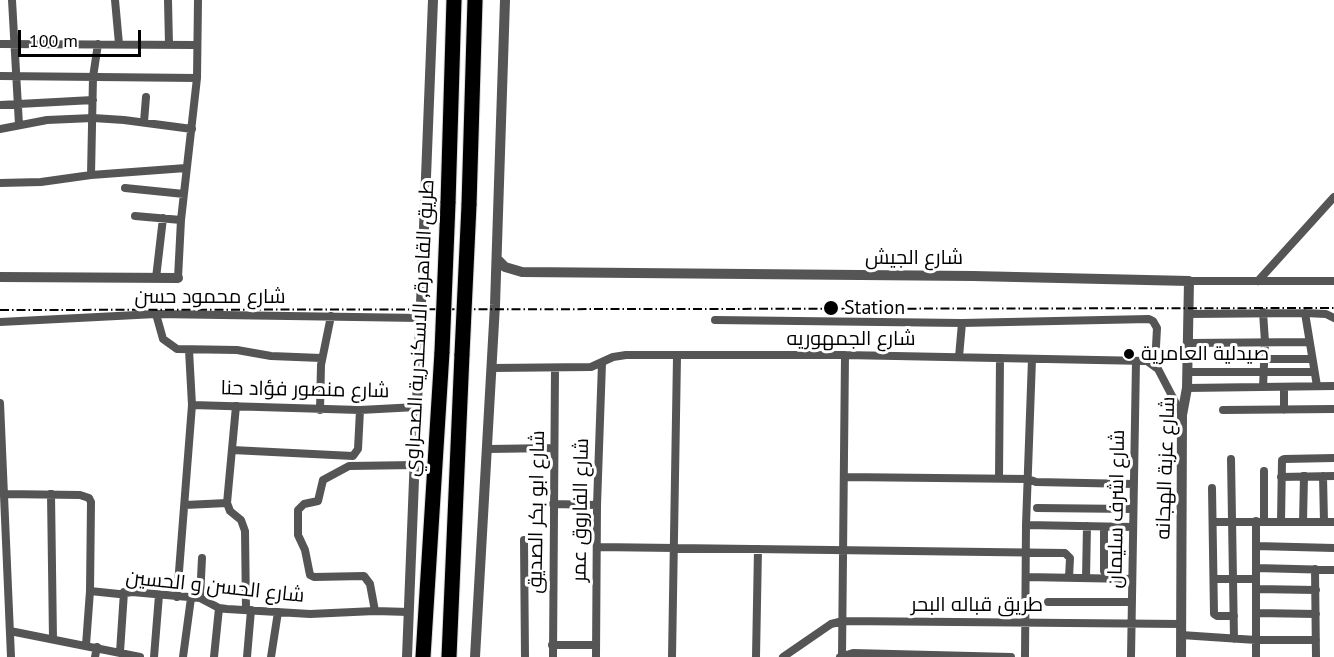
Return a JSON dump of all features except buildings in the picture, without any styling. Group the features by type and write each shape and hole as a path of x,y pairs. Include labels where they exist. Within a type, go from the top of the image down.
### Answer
{"highway":[{"name":"طريق القاهرة, الاسكندرية الصحراوي","path":"423,657 442,352 454,0"},
{"path":"448,657 469,205 475,0"}],"street":[{"path":"12,0 19,125"},
{"path":"115,0 119,44"},
{"path":"168,0 170,45"},
{"path":"178,278 186,168 198,78 198,0"},
{"path":"407,657 433,0"},
{"path":"475,657 497,259 505,0"},
{"path":"0,44 197,45"},
{"path":"91,175 93,77 98,44"},
{"path":"0,76 198,78"},
{"path":"144,122 146,97"},
{"path":"0,105 93,100"},
{"path":"0,129 47,120 93,118 192,129"},
{"path":"0,183 41,182 91,175 186,168"},
{"path":"125,188 184,194"},
{"path":"1258,281 1334,197"},
{"path":"135,216 181,220"},
{"path":"156,278 163,218"},
{"name":"شارع الجيش","path":"497,259 505,267 522,272 1334,281"},
{"name":"شارع محمود حسن","path":"0,277 178,278"},
{"name":"شارع عزبة الهجانه","path":"1181,657 1182,415 1187,388 1189,281"},
{"path":"1263,312 1265,342 1263,387"},
{"path":"1188,314 1305,313 1326,314 1334,318"},
{"path":"1305,313 1317,386"},
{"path":"156,314 163,339 177,349 237,350 271,356 321,358"},
{"name":"شارع محمود حسن","path":"0,321 156,314 420,318"},
{"path":"320,410 321,358 331,316"},
{"path":"715,320 962,323 1149,319 1157,328 1155,365 1182,415"},
{"path":"959,357 962,323"},
{"path":"1188,343 1308,342"},
{"path":"177,597 192,405 189,350"},
{"path":"844,355 841,657 853,653 1011,657"},
{"name":"شارع الجمهوريه","path":"492,368 591,367 620,356 844,355 1147,361 1155,365"},
{"path":"672,657 677,357"},
{"path":"999,478 1000,358"},
{"path":"1025,657 1026,525 1032,359"},
{"path":"1254,359 1311,359"},
{"name":"شارع اشرف سليمان","path":"1131,657 1136,361"},
{"name":"شارع الفاروق عمر","path":"596,657 597,505 602,363"},
{"name":"شارع ابو بكر الصديق","path":"553,657 555,368"},
{"path":"1187,372 1314,372"},
{"path":"1187,388 1334,386"},
{"path":"1284,387 1284,410"},
{"path":"0,404 4,586 11,657"},
{"name":"شارع منصور فؤاد حنا","path":"192,405 320,410 417,407"},
{"path":"236,406 227,503 230,510 241,520 245,531 249,610 247,657"},
{"path":"1223,410 1334,409"},
{"path":"232,450 353,456 358,452 360,410"},
{"path":"488,449 554,448"},
{"path":"1281,522 1281,463 1284,459 1334,458"},
{"path":"1231,459 1234,639"},
{"path":"375,611 370,584 364,576 314,577 308,573 306,553 298,535 298,510 301,505 318,501 323,480 349,466 415,465"},
{"path":"1256,657 1256,546 1264,471"},
{"path":"1303,522 1304,476"},
{"path":"1323,476 1324,522"},
{"path":"1281,477 1334,476"},
{"path":"844,477 999,478 1028,479 1036,482 1134,484"},
{"path":"1212,488 1214,614 1234,616"},
{"path":"3,494 85,496 91,502 90,591 86,645"},
{"path":"51,494 53,639"},
{"path":"185,505 227,503"},
{"path":"554,504 597,505"},
{"path":"1037,508 1133,508"},
{"path":"1213,522 1334,522"},
{"path":"1026,525 1133,527"},
{"path":"1086,578 1087,526"},
{"path":"1104,527 1104,571"},
{"path":"525,540 525,657"},
{"path":"1256,546 1334,548"},
{"path":"597,547 1067,554 1070,558 1069,578"},
{"path":"756,657 758,549"},
{"path":"183,657 202,558"},
{"path":"1256,568 1334,570"},
{"path":"1315,569 1316,657"},
{"path":"1026,577 1132,579"},
{"path":"1214,579 1233,579 1256,584 1316,590"},
{"name":"شارع الحسن و الحسين","path":"90,591 195,598 219,608 278,612 310,614 409,612"},
{"path":"120,652 124,592"},
{"path":"154,657 159,595"},
{"path":"1048,602 1132,602"},
{"path":"214,657 219,608"},
{"path":"271,657 278,612"},
{"path":"1256,613 1316,614"},
{"name":"طريق قباله البحر","path":"783,657 826,627 843,621 1131,624 1234,639 1316,640"},
{"path":"10,632 97,647 139,657"},
{"path":"552,645 596,645"},
{"path":"95,657 97,647"}],"railway":[{"path":"0,310 1334,308"}],"place":[{"name":"Station","path":"831,308"},
{"name":"صيدلية العامرية","path":"1129,354"}]}
